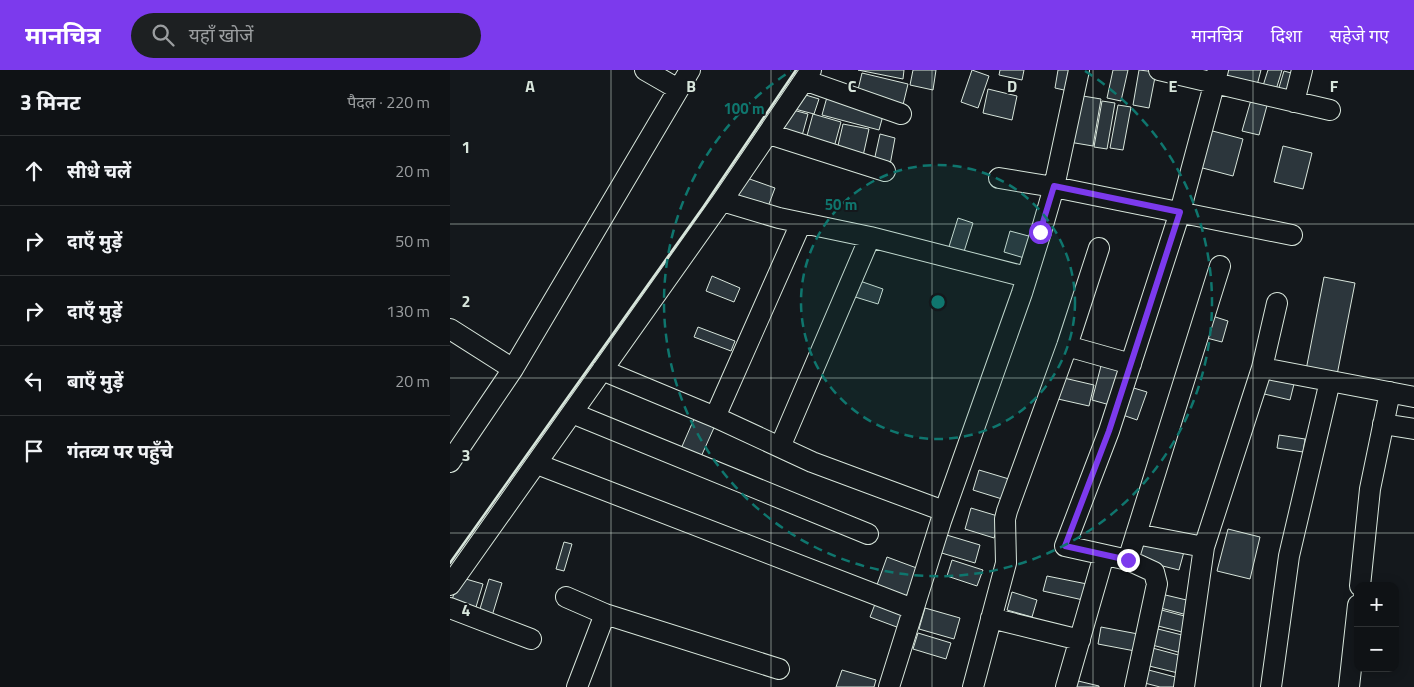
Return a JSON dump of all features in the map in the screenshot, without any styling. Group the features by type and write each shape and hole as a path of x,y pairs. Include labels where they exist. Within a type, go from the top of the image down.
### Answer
{"street":[{"path":"645,70 678,89"},
{"path":"450,462 513,369 690,70"},
{"path":"889,687 944,511 1026,277 1054,186 1079,70"},
{"path":"1294,102 1302,70"},
{"path":"1165,71 1216,76 1294,102 1330,110"},
{"path":"450,585 722,201 808,75 901,114"},
{"path":"1135,687 1157,584 1154,572 1128,560 1065,546 1109,431 1180,212 1216,76"},
{"path":"769,134 885,171"},
{"path":"999,178 1054,186 1292,235"},
{"path":"722,201 779,218 870,237 1026,277"},
{"path":"715,417 802,223"},
{"path":"780,447 870,237"},
{"path":"973,687 1006,563 1005,519 1007,511 1067,346 1100,248"},
{"path":"1128,560 1220,266"},
{"path":"1184,687 1204,547 1262,368 1277,304"},
{"path":"450,329 513,369"},
{"path":"1067,346 1131,364"},
{"path":"1262,368 1414,397"},
{"path":"602,370 715,417 812,462 944,511"},
{"path":"1271,687 1289,556 1330,381"},
{"path":"1360,582 1370,489 1390,392"},
{"path":"572,413 868,534"},
{"path":"1384,424 1414,429"},
{"path":"537,464 913,609"},
{"path":"1136,534 1204,547"},
{"path":"1066,687 1104,555"},
{"path":"566,597 605,614 779,669"},
{"path":"450,608 531,639"},
{"path":"577,687 605,614"},
{"path":"991,618 1080,640"},
{"path":"1349,687 1356,627"}],"building":[{"path":"858,70 904,70 903,79"},
{"path":"913,70 936,70 933,90 910,85"},
{"path":"972,70 989,76 978,108 961,102"},
{"path":"1000,70 1024,70 1022,80 999,75"},
{"path":"1058,70 1077,70 1073,92 1055,88"},
{"path":"1113,70 1128,70 1121,101 1107,98"},
{"path":"1139,70 1156,72 1149,108 1133,105"},
{"path":"1228,70 1261,70 1256,89 1225,81"},
{"path":"1268,70 1282,70 1275,93 1262,89"},
{"path":"1284,71 1298,75 1290,98 1277,94"},
{"path":"862,73 908,84 902,109 856,98"},
{"path":"988,89 1017,96 1012,120 983,113"},
{"path":"799,93 819,99 814,114 791,108"},
{"path":"1253,93 1269,98 1259,135 1242,131"},
{"path":"1077,95 1101,99 1093,146 1069,142"},
{"path":"827,97 884,112 879,130 822,115"},
{"path":"1102,101 1115,103 1107,149 1094,147"},
{"path":"1118,105 1131,107 1123,150 1110,148"},
{"path":"789,109 808,114 800,143 775,133"},
{"path":"813,114 841,122 833,151 805,143"},
{"path":"843,124 869,129 863,156 837,150"},
{"path":"1205,129 1243,139 1233,176 1195,166"},
{"path":"880,134 895,138 890,165 874,161"},
{"path":"1283,146 1312,153 1303,189 1274,182"},
{"path":"744,177 775,188 766,212 735,200"},
{"path":"958,218 973,223 962,258 947,253"},
{"path":"1010,231 1036,238 1031,260 1004,252"},
{"path":"712,276 740,288 734,302 706,291"},
{"path":"1324,277 1355,283 1337,375 1306,370"},
{"path":"857,280 883,289 878,304 852,296"},
{"path":"1206,314 1228,321 1222,342 1199,336"},
{"path":"698,327 735,341 731,351 694,337"},
{"path":"1101,366 1119,370 1110,405 1092,400"},
{"path":"1265,374 1295,380 1290,400 1260,393"},
{"path":"1064,378 1094,385 1089,406 1058,399"},
{"path":"1127,386 1147,392 1137,420 1117,413"},
{"path":"697,412 717,421 700,459 680,451"},
{"path":"1279,435 1305,439 1303,452 1277,448"},
{"path":"979,470 1009,479 1002,499 973,490"},
{"path":"971,508 1001,517 994,538 965,529"},
{"path":"1228,529 1260,537 1250,579 1217,571"},
{"path":"940,533 980,545 975,563 935,551"},
{"path":"1139,538 1185,548 1179,570 1134,559"},
{"path":"564,542 572,544 564,571 556,569"},
{"path":"887,557 922,570 910,606 874,593"},
{"path":"952,560 983,570 977,586 947,576"},
{"path":"1047,576 1087,584 1083,600 1043,591"},
{"path":"459,577 483,584 476,607 452,600"},
{"path":"489,579 502,583 492,616 479,612"},
{"path":"1012,592 1037,600 1032,617 1007,610"},
{"path":"1157,593 1195,602 1191,616 1153,606"},
{"path":"877,599 909,611 902,629 870,617"},
{"path":"925,608 960,618 954,639 919,629"},
{"path":"1154,608 1192,618 1190,634 1150,624"},
{"path":"1101,627 1138,634 1135,651 1098,644"},
{"path":"1150,627 1190,637 1185,654 1145,643"},
{"path":"918,633 951,643 946,659 913,649"},
{"path":"1145,646 1186,657 1182,674 1141,664"},
{"path":"1141,668 1183,679 1181,687 1160,687 1137,681"},
{"path":"842,670 876,680 874,687 836,687"},
{"path":"1074,680 1099,686 1099,687 1072,687"}],"wall":[{"path":"450,563 704,206 796,70"}],"route":[{"path":"1040,232 1054,186 1180,212 1109,431 1065,546 1128,560"}]}
